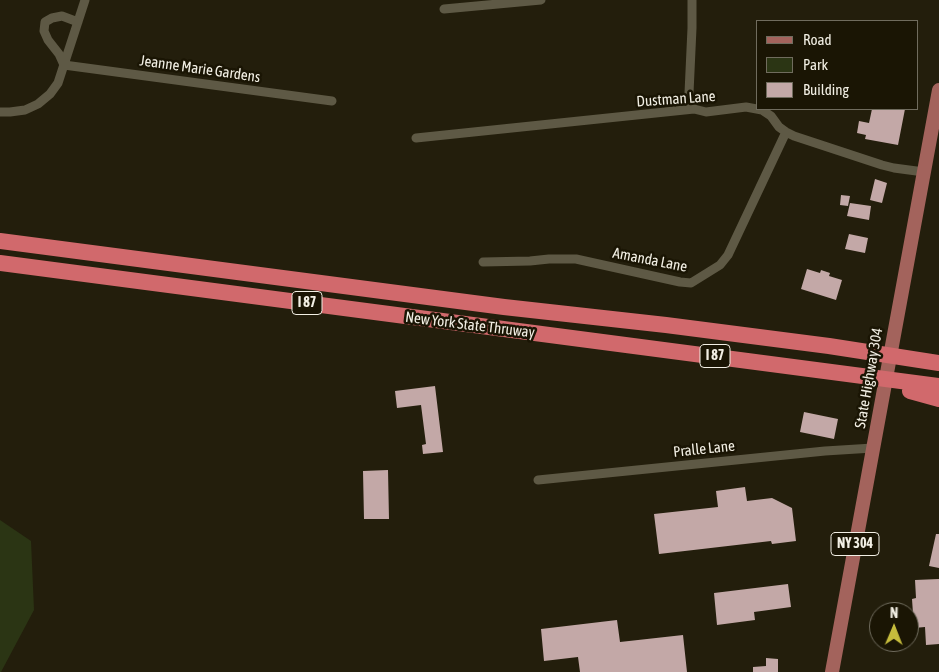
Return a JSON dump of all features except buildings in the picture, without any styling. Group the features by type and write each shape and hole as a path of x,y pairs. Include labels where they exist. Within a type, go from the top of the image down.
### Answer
{"highway":[{"name":"New York State Thruway","path":"0,241 484,304 828,346 939,363"},
{"name":"New York State Thruway","path":"0,263 939,386"},
{"path":"828,346 939,352"},
{"path":"815,370 939,399"}],"main road":[{"name":"State Highway 304","path":"832,672 939,90"}],"street":[{"path":"0,112 25,110 38,104 50,94 58,83 85,0"},
{"path":"444,9 541,0"},
{"path":"692,0 689,93 690,103 694,109"},
{"path":"64,65 44,31 45,22 62,16 78,22"},
{"name":"Jeanne Marie Gardens","path":"64,65 332,101"},
{"name":"Dustman Lane","path":"416,138 694,109 706,112 746,107 756,109"},
{"name":"Dustman Lane","path":"762,110 771,116 779,127 794,136 882,165 924,172"},
{"name":"Amanda Lane","path":"483,262 530,261 549,258 576,259 691,283 720,265 728,255 786,132"},
{"name":"Pralle Lane","path":"538,480 825,451 873,448"}],"green space":[{"path":"0,520 31,541 34,610 1,672 0,672"}]}
